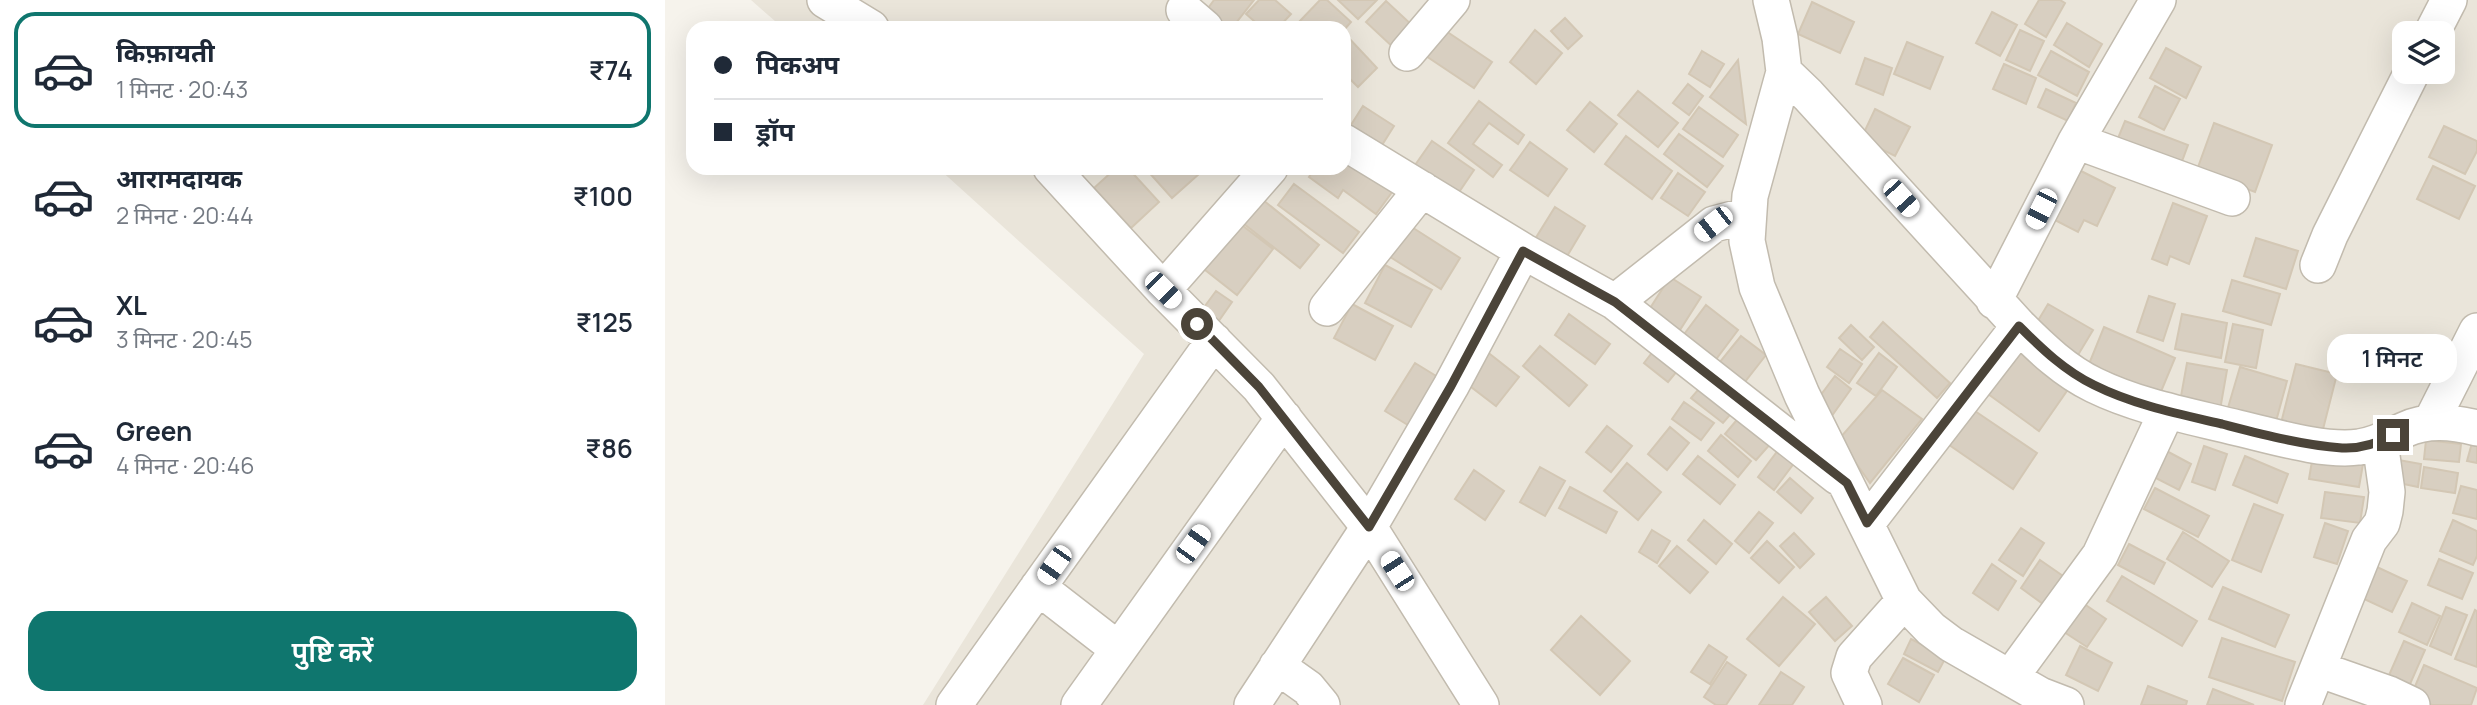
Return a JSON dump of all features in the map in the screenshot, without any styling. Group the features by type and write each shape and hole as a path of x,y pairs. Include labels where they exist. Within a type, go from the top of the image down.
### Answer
{"street":[{"path":"825,0 860,21"},
{"path":"1407,53 1452,0"},
{"path":"1771,0 1780,38 1784,72 1749,196 1747,241 1757,287 1802,395 1904,601 1931,629 1951,644 2049,702"},
{"path":"1994,301 2076,141 2158,0"},
{"path":"2438,21 2449,0"},
{"path":"1784,72 1808,95 1994,301 2054,359 2092,384 2119,397 2167,411 2276,437 2343,448 2381,442 2406,428 2431,422 2453,422 2477,428"},
{"path":"2319,265 2330,234 2406,84"},
{"path":"2076,141 2232,198"},
{"path":"1351,146 1523,251 1615,302 1847,483"},
{"path":"1057,175 1163,290 1259,387 1284,418 1369,527 1482,705"},
{"path":"1163,290 1264,175"},
{"path":"1327,307 1422,189"},
{"path":"1615,302 1713,224 1748,215"},
{"path":"1252,705 1369,527 1451,386 1523,251"},
{"path":"1867,523 2019,326"},
{"path":"2431,422 2477,331"},
{"path":"954,705 1214,341"},
{"path":"2010,678 2100,555 2167,411"},
{"path":"1079,705 1284,418"},
{"path":"2303,705 2369,540 2382,523 2387,492 2381,442"},
{"path":"1038,587 1118,649"},
{"path":"1864,705 1849,673 1854,657 1904,601"},
{"path":"1277,666 1308,688 1322,705"},
{"path":"2318,668 2412,705"}],"shaded area":[{"path":"751,0 2477,0 2477,705 923,705 1144,354 946,175 1351,175 1351,21 775,21"}],"building":[{"path":"1214,0 1254,0 1238,21 1218,21 1206,11"},
{"path":"1259,0 1275,0 1291,14 1284,21 1254,21 1246,14"},
{"path":"1320,0 1327,0 1350,21 1300,21"},
{"path":"1338,0 1377,0 1358,19"},
{"path":"2039,0 2060,0 2065,3 2046,37 2025,24"},
{"path":"1386,1 1414,27 1395,49 1366,22"},
{"path":"1812,2 1854,22 1840,53 1798,34"},
{"path":"1992,12 2017,25 2000,56 1976,43"},
{"path":"1565,18 1582,36 1568,49 1551,31"},
{"path":"2067,23 2102,44 2089,67 2054,45"},
{"path":"1440,27 1492,62 1474,88 1423,54"},
{"path":"1535,30 1562,53 1536,84 1510,62"},
{"path":"2020,30 2044,41 2030,71 2006,60"},
{"path":"1351,40 1377,68 1358,87 1351,80"},
{"path":"1907,42 1943,57 1930,89 1894,74"},
{"path":"2166,48 2201,67 2186,98 2150,78"},
{"path":"1702,51 1724,64 1710,87 1689,74"},
{"path":"2051,51 2089,72 2077,96 2038,75"},
{"path":"1865,58 1892,68 1883,95 1856,84"},
{"path":"1738,60 1746,124 1710,97"},
{"path":"2004,64 2036,78 2026,104 1993,89"},
{"path":"1688,84 1703,96 1689,115 1673,103"},
{"path":"2155,86 2180,99 2164,130 2139,117"},
{"path":"2046,89 2076,103 2068,121 2038,107"},
{"path":"1638,91 1678,123 1658,147 1618,115"},
{"path":"1479,101 1524,135 1518,144 1489,123 1473,144 1502,165 1493,177 1448,143"},
{"path":"1590,102 1617,124 1594,152 1567,130"},
{"path":"1363,106 1394,126 1382,145 1351,125"},
{"path":"1699,107 1738,135 1723,157 1683,129"},
{"path":"1875,109 1910,127 1895,156 1861,139"},
{"path":"2125,121 2188,145 2178,172 2114,148"},
{"path":"2214,123 2272,145 2255,192 2197,170"},
{"path":"2444,126 2477,141 2477,151 2465,174 2429,157"},
{"path":"1679,134 1723,166 1707,187 1664,154"},
{"path":"1626,136 1672,171 1652,199 1605,164"},
{"path":"1432,141 1474,170 1455,198 1413,168"},
{"path":"1530,142 1567,169 1548,196 1510,170"},
{"path":"1351,151 1398,184 1376,214 1343,190 1338,198 1309,177 1351,175"},
{"path":"2433,166 2475,186 2459,219 2417,199"},
{"path":"2075,168 2115,188 2097,226 2084,220 2078,232 2051,218"},
{"path":"1678,173 1705,192 1688,216 1661,198"},
{"path":"1108,175 1134,175 1159,202 1131,228 1094,188"},
{"path":"1151,175 1198,175 1172,198"},
{"path":"1294,184 1359,232 1343,253 1278,205"},
{"path":"1253,192 1319,245 1300,268 1234,216"},
{"path":"2173,203 2207,216 2189,264 2170,256 2167,265 2152,259"},
{"path":"1555,207 1585,226 1563,263 1532,244"},
{"path":"1230,216 1273,249 1237,295 1195,262"},
{"path":"1407,224 1460,258 1441,289 1387,255"},
{"path":"2256,238 2298,251 2286,289 2244,276"},
{"path":"1385,265 1432,290 1411,327 1365,303"},
{"path":"1670,277 1701,297 1678,333 1647,313"},
{"path":"2232,280 2280,294 2271,325 2223,311"},
{"path":"1216,291 1232,302 1218,322 1202,310"},
{"path":"2149,296 2175,304 2163,341 2137,332"},
{"path":"1352,304 1393,326 1375,360 1334,338"},
{"path":"2048,304 2093,330 2078,355 2033,329"},
{"path":"1706,305 1738,330 1714,362 1682,337"},
{"path":"1569,314 1610,344 1595,364 1555,335"},
{"path":"2182,314 2227,323 2221,358 2175,349"},
{"path":"1883,322 1950,383 1937,398 1870,337"},
{"path":"2233,324 2263,330 2256,368 2225,362"},
{"path":"1851,325 1874,347 1862,360 1839,338"},
{"path":"2104,327 2175,358 2160,394 2089,364"},
{"path":"1741,336 1766,355 1744,383 1719,363"},
{"path":"1658,345 1683,364 1668,382 1644,363"},
{"path":"1540,346 1587,385 1569,406 1523,366"},
{"path":"1481,347 1519,377 1496,406 1458,377"},
{"path":"1840,349 1862,364 1849,383 1827,367"},
{"path":"2015,349 2069,388 2039,431 1984,391"},
{"path":"1879,353 1897,367 1876,396 1857,383"},
{"path":"1415,363 1441,379 1411,427 1385,411"},
{"path":"2187,363 2227,370 2220,410 2180,402"},
{"path":"2296,364 2337,374 2321,437 2280,427"},
{"path":"2240,367 2287,381 2275,425 2227,411"},
{"path":"1835,376 1851,389 1831,417 1814,404"},
{"path":"1704,383 1736,408 1723,423 1691,398"},
{"path":"1882,390 1922,419 1870,483 1839,439"},
{"path":"1684,402 1714,423 1701,440 1672,419"},
{"path":"1966,405 2037,453 2013,489 1942,440"},
{"path":"1741,415 1772,442 1756,460 1725,434"},
{"path":"1607,426 1632,446 1611,472 1586,452"},
{"path":"1670,427 1689,443 1667,470 1648,454"},
{"path":"2477,432 2477,463 2467,461"},
{"path":"1721,435 1751,461 1738,477 1708,451"},
{"path":"2426,440 2461,444 2459,462 2424,459"},
{"path":"2204,446 2227,454 2215,490 2192,482"},
{"path":"2161,448 2191,464 2179,490 2148,474"},
{"path":"1779,449 1795,462 1774,490 1758,477"},
{"path":"2313,455 2363,464 2359,487 2309,479"},
{"path":"1698,456 1735,485 1720,504 1683,474"},
{"path":"2245,456 2288,474 2277,503 2233,485"},
{"path":"2393,459 2421,464 2418,487 2394,482"},
{"path":"1627,463 1661,492 1638,520 1604,491"},
{"path":"1540,467 1565,481 1545,516 1520,502"},
{"path":"2424,467 2458,473 2455,493 2421,488"},
{"path":"1474,470 1504,491 1485,520 1455,499"},
{"path":"1790,478 1813,498 1801,513 1777,492"},
{"path":"2461,486 2477,490 2477,519 2453,513"},
{"path":"1570,487 1617,512 1606,533 1559,508"},
{"path":"2155,488 2209,516 2198,537 2144,509"},
{"path":"2325,492 2364,497 2360,523 2321,518"},
{"path":"2254,504 2283,515 2261,572 2232,560"},
{"path":"1759,512 1773,523 1749,553 1735,541"},
{"path":"1704,520 1732,544 1716,564 1688,540"},
{"path":"2453,520 2477,531 2477,556 2473,565 2440,551"},
{"path":"2325,523 2348,531 2337,564 2314,557"},
{"path":"2021,528 2044,543 2023,576 1999,560"},
{"path":"1652,530 1670,541 1657,563 1639,552"},
{"path":"2183,532 2229,561 2212,587 2167,559"},
{"path":"1794,533 1814,554 1800,568 1780,546"},
{"path":"1767,541 1794,567 1779,583 1751,558"},
{"path":"2129,544 2165,563 2154,584 2118,565"},
{"path":"1677,546 1708,572 1690,593 1659,566"},
{"path":"2439,559 2473,573 2462,599 2428,585"},
{"path":"2040,560 2063,576 2043,604 2021,588"},
{"path":"2364,561 2407,581 2392,612 2349,592"},
{"path":"1992,564 2016,581 1998,610 1973,593"},
{"path":"2122,576 2197,621 2182,646 2107,601"},
{"path":"2223,587 2289,615 2275,647 2209,619"},
{"path":"1783,597 1815,624 1779,666 1747,639"},
{"path":"1826,597 1852,626 1835,641 1809,612"},
{"path":"2080,601 2106,619 2087,647 2061,630"},
{"path":"2412,603 2440,616 2427,645 2399,632"},
{"path":"2446,607 2467,615 2451,655 2430,646"},
{"path":"2475,610 2477,611 2477,667 2455,659"},
{"path":"1581,616 1630,661 1600,695 1551,650"},
{"path":"2222,638 2295,662 2282,701 2209,677"},
{"path":"1911,639 1946,657 1938,672 1904,654"},
{"path":"2404,641 2425,650 2407,691 2386,682"},
{"path":"1709,645 1727,657 1710,684 1691,672"},
{"path":"2080,646 2112,663 2098,691 2066,675"},
{"path":"1903,658 1934,675 1919,702 1888,684"},
{"path":"1727,662 1746,675 1726,705 1716,705 1704,697"},
{"path":"2424,665 2477,688 2471,705 2432,705 2411,696"},
{"path":"1781,672 1804,687 1792,705 1759,705"},
{"path":"2148,686 2187,701 2186,705 2141,705"},
{"path":"2213,689 2254,705 2207,705"}],"route":[{"path":"1197,324 1259,387 1369,527 1451,386 1523,251 1615,302 1847,483 1867,523 2019,326 2064,367 2092,384 2119,397 2159,409 2276,437 2343,448 2381,442 2393,435"}]}
